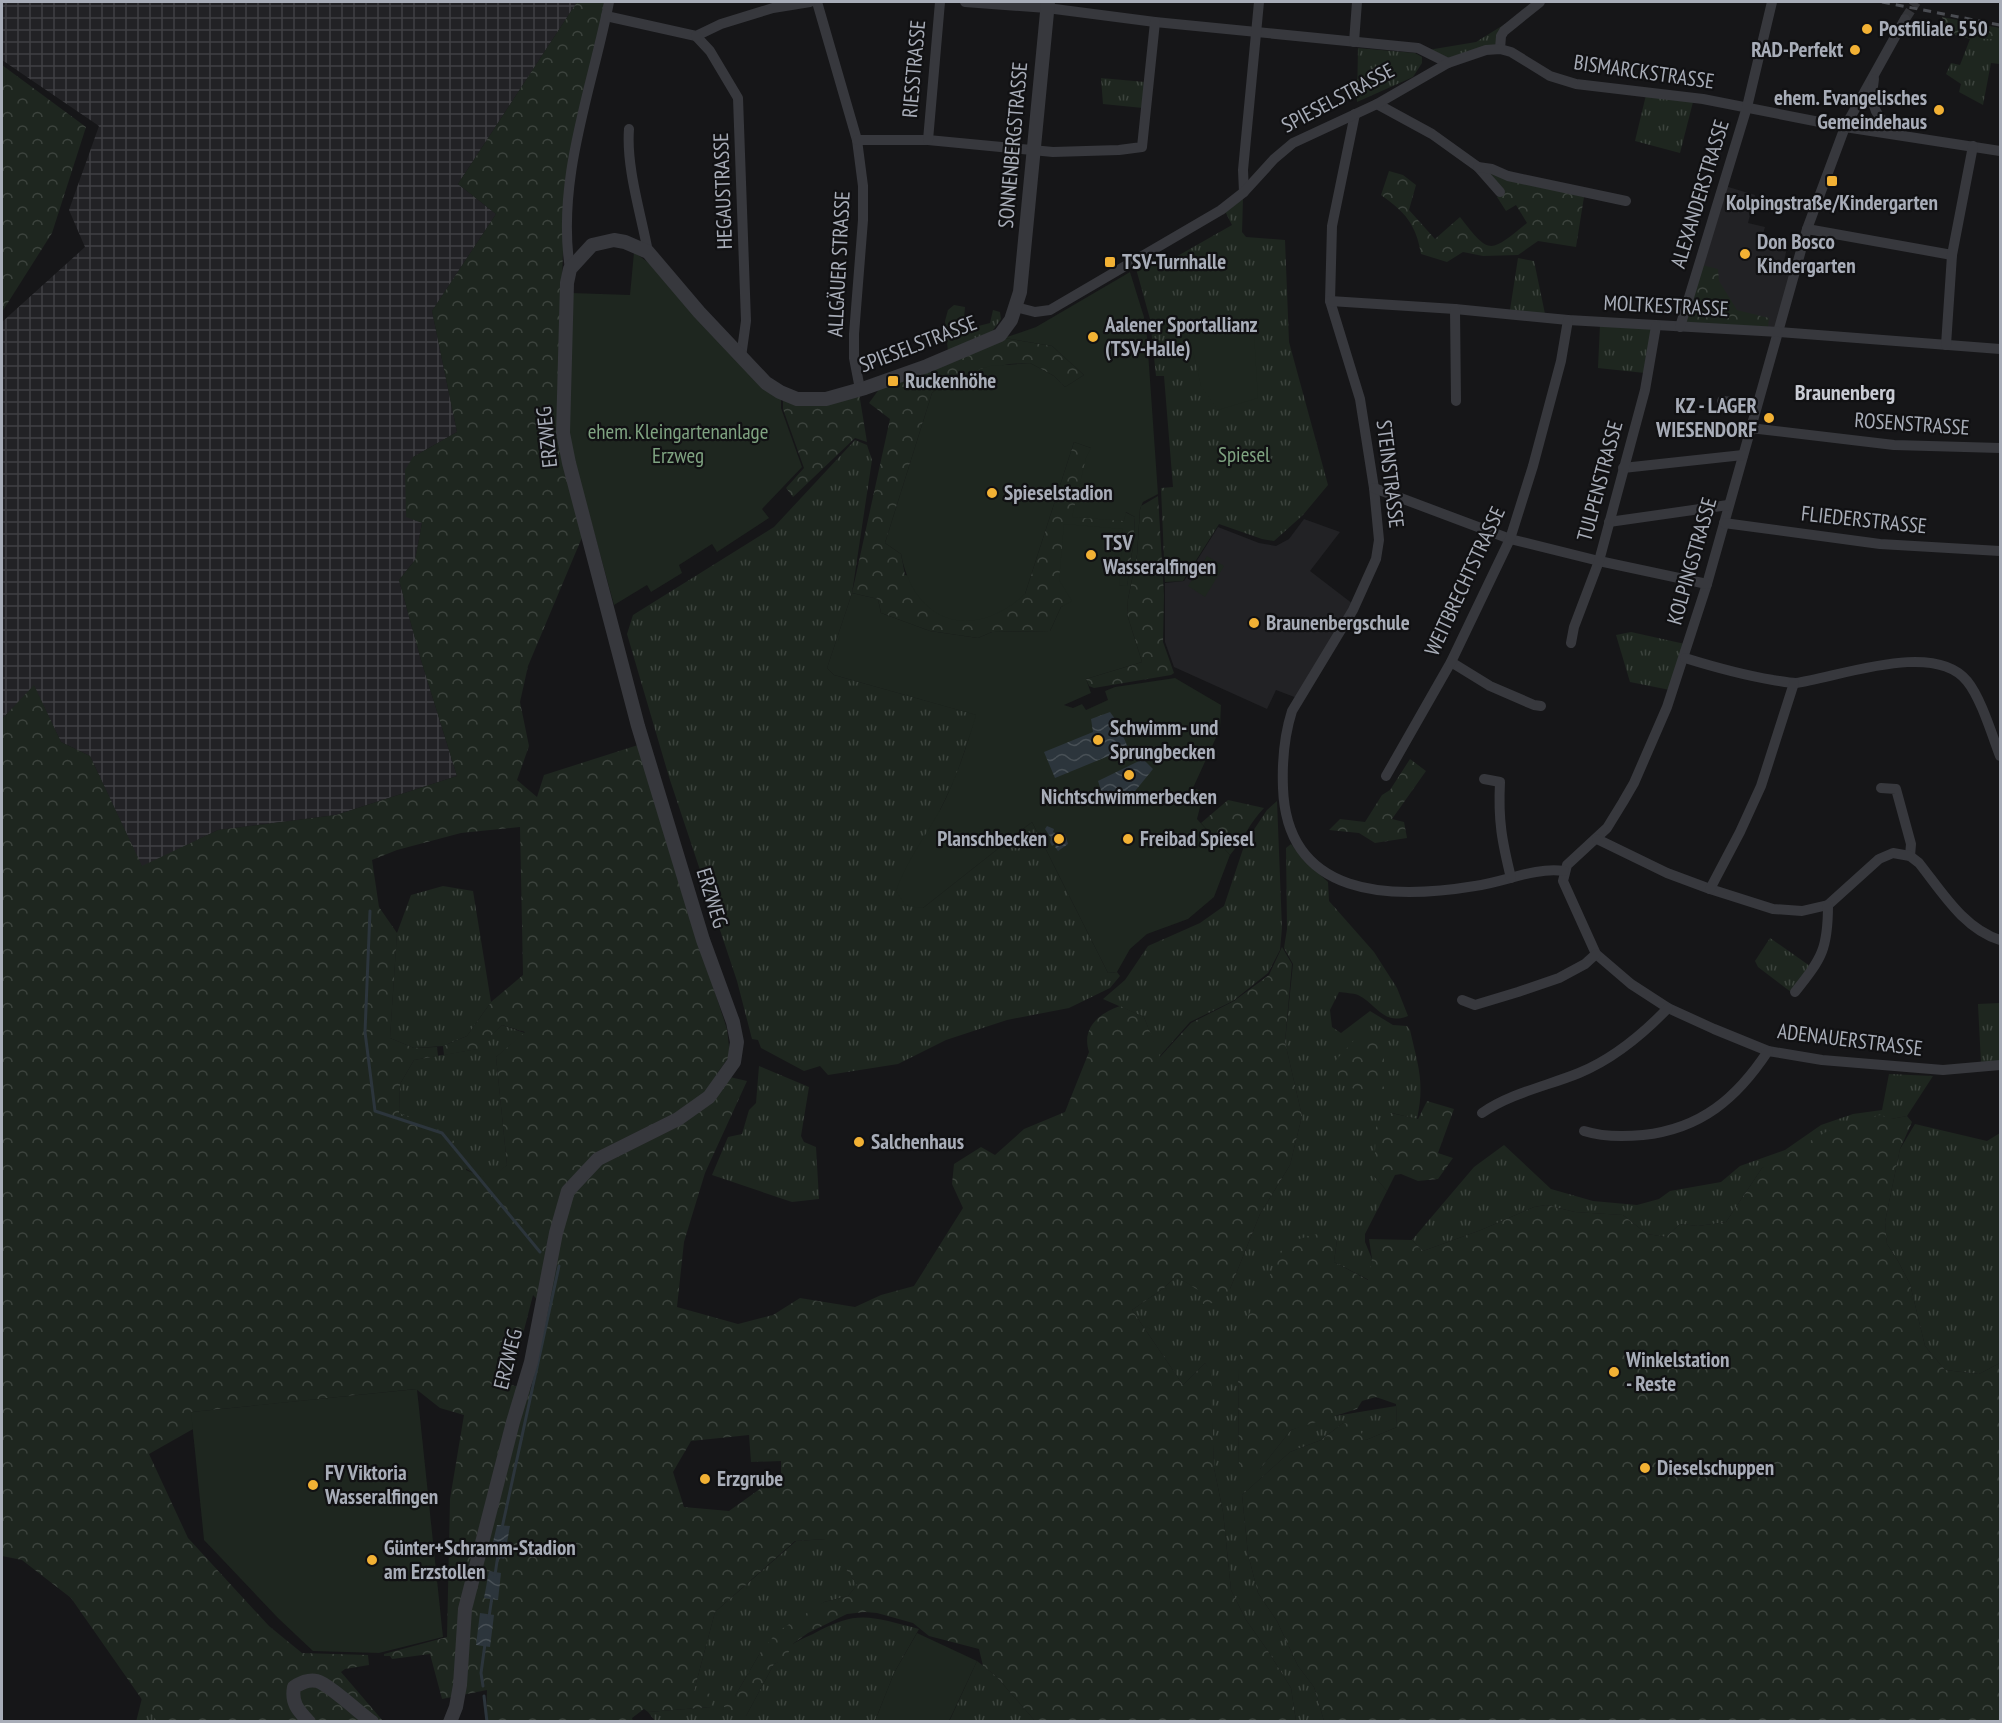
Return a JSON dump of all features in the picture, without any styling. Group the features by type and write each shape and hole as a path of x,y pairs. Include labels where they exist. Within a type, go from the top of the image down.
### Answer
{"street":[{"name":"ERZWEG","path":"450,1722 460,1686 465,1609 513,1422 531,1362 556,1233 568,1191 598,1159 678,1119 709,1097 734,1062 737,1042 733,1022 687,891 638,726 563,433 564,344 567,283 570,269 567,238 572,168 609,2"},
{"path":"606,16 696,36 721,24 773,9 810,2"},
{"name":"ALLGÄUER STRASSE","path":"817,2 857,140 863,220 854,358 860,389"},
{"name":"RIESSTRASSE","path":"928,140 940,2"},
{"path":"965,2 1047,5 1155,22 1418,48 1448,63 1486,50 1500,49 1501,36 1504,31 1540,2"},
{"path":"1244,192 1243,170 1259,2"},
{"path":"1354,42 1357,2"},
{"name":"ALEXANDERSTRASSE","path":"1680,327 1747,107 1772,2"},
{"name":"SONNENBERGSTRASSE","path":"1016,308 1020,292 1047,5"},
{"name":"KOLPINGSTRASSE","path":"1564,871 1573,858 1597,840 1607,828 1634,783 1667,707 1685,658 1725,523 1807,229 1845,127 1905,20"},
{"path":"857,140 928,140 1033,151 1110,150 1142,147 1155,22"},
{"name":"HEGAUSTRASSE","path":"696,36 710,51 738,98 746,321 741,357"},
{"name":"BISMARCKSTRASSE","path":"1500,49 1511,52 1561,81 1703,99 1845,127 2001,151"},
{"name":"SPIESELSTRASSE","path":"570,269 592,245 614,240 648,252 766,383 797,399 826,399 927,366 1000,335 1011,321 1016,308 1035,312 1050,310 1221,210 1244,192 1274,159 1293,143 1377,104 1448,63"},
{"path":"1875,73 1872,91 1873,107 1884,122 1899,134"},
{"path":"1377,104 1432,134 1478,167 1500,192"},
{"name":"STEINSTRASSE","path":"1355,114 1332,226 1330,301 1360,399 1374,488 1379,540 1376,559 1353,610 1292,711 1286,736 1282,772 1283,794 1290,831 1303,852 1331,877 1358,886 1404,891 1475,886 1511,878"},
{"path":"629,129 628,141 633,177 648,252"},
{"path":"1946,345 1953,255 1972,146"},
{"path":"1478,167 1492,169 1508,176 1626,201"},
{"path":"1807,229 1953,255"},
{"name":"MOLTKESTRASSE","path":"1330,301 1455,309 1568,320 1779,332 2001,349"},
{"path":"1455,309 1456,401"},
{"name":"WEITBRECHTSTRASSE","path":"1386,776 1450,662 1510,539 1558,372 1568,320"},
{"name":"TULPENSTRASSE","path":"1571,643 1574,627 1599,561 1645,390 1656,326"},
{"path":"1722,401 1757,404"},
{"name":"ROSENSTRASSE","path":"1750,428 1893,445 2001,448"},
{"path":"1623,468 1743,455"},
{"path":"1374,488 1510,539 1707,584"},
{"path":"1609,522 1728,506"},
{"name":"FLIEDERSTRASSE","path":"1725,523 1880,544 2001,551"},
{"path":"1685,658 1738,674 1794,683 1848,670 1894,663 1935,664 1954,670 1966,680 1973,690 2001,756"},
{"path":"1450,662 1490,686 1534,705 1541,705"},
{"path":"1710,889 1761,786 1794,683"},
{"path":"1484,779 1500,782 1498,815 1500,834 1511,878 1549,869 1564,871"},
{"path":"1881,788 1896,789 1911,844 1910,856"},
{"path":"1597,840 1667,873 1710,889 1773,909 1802,911 1828,905 1879,859 1893,853 1910,856 1919,863 1968,922 1990,937 2001,940"},
{"name":"ADENAUERSTRASSE","path":"1564,871 1563,881 1596,954 1631,984 1668,1008 1714,1029 1768,1051 1822,1060 1943,1070 2001,1065"},
{"path":"1795,992 1815,967 1825,947 1828,933 1828,905"},
{"path":"1462,1000 1475,1005 1559,978 1585,964 1596,954"},
{"path":"1482,1113 1497,1103 1583,1071 1624,1047 1668,1008"},
{"path":"1584,1131 1598,1136 1632,1137 1664,1133 1696,1122 1732,1095 1752,1075 1768,1051"},
{"path":"309,1722 296,1708 292,1697 294,1687 303,1682 317,1681 327,1686 372,1722"}],"shaded area":[{"path":"2,2 577,2 458,184 496,214 432,311 457,432 413,457 422,523 415,560 399,580 457,776 336,815 218,830 142,867 90,756 61,742 34,686 2,719 2,322 85,247 69,210 99,126 2,60"},
{"name":"Don Bosco Kindergarten","path":"1725,186 1755,195 1748,223 1765,227 1761,241 1787,248 1784,261 1793,263 1777,328 1685,323"},
{"name":"Braunenbergschule","path":"1304,519 1340,532 1310,571 1353,604 1297,698 1276,690 1267,709 1174,667 1165,642 1165,583 1184,581 1218,527 1259,543 1276,546 1289,539"}],"green space":[{"path":"577,2 604,2 564,219 562,282 583,535 528,666 520,702 529,746 517,780 537,797 544,775 638,745 683,895 727,1029 730,1055 717,1074 747,1081 705,1173 684,1242 677,1307 738,1324 773,1315 800,1298 855,1307 881,1295 914,1286 963,1208 952,1184 954,1164 981,1147 995,1155 1024,1129 1065,1112 1089,1052 1087,1043 1090,1028 1099,1017 1120,1006 1144,1017 1160,1057 1191,1023 1234,1001 1269,975 1282,947 1292,964 1285,1042 1302,1116 1290,1165 1260,1214 1223,1302 1203,1304 1201,1292 1176,1276 1164,1288 1132,1310 1183,1385 1205,1363 1211,1371 1214,1468 1223,1512 1231,1590 1246,1620 1291,1688 1296,1721 1035,1721 996,1676 983,1666 979,1649 929,1636 913,1623 865,1612 847,1614 808,1633 794,1643 784,1660 774,1664 746,1716 724,1707 724,1696 735,1696 760,1653 777,1632 824,1602 848,1596 857,1585 825,1539 795,1541 715,1612 694,1691 711,1694 711,1707 648,1712 644,1709 632,1718 633,1721 486,1721 487,1690 442,1699 430,1654 392,1659 390,1656 384,1656 384,1654 447,1637 450,1499 464,1415 440,1408 416,1389 192,1412 193,1429 149,1454 188,1538 269,1626 302,1653 368,1655 369,1665 345,1669 341,1672 383,1721 157,1721 71,1598 22,1560 2,1556 2,719 34,685 61,742 90,756 142,866 218,830 336,815 457,776 399,580 415,560 422,523 406,517 405,470 413,457 457,432 432,311 496,214 458,184","holes":["520,827 523,975 491,1002 467,1036 443,1046 444,1055 478,1049 502,1025 525,1032 496,1057 507,1165 491,1176 483,1176 466,1170 467,1157 447,1133 399,1113 400,1084 414,1060 438,1056 437,1047 414,1048 390,1038 397,933 379,907 372,860 397,850 461,833","533,1295 548,1311 534,1389 510,1385","749,1435 751,1462 781,1461 781,1474 729,1511 684,1507 673,1472 691,1441"]},
{"path":"1942,17 2000,28 2000,39 1970,39 1947,33"},
{"path":"1505,24 1498,47 1449,58 1428,50 1476,42"},
{"path":"1970,39 2000,39 2000,64 1991,63 1983,105 1959,92 1961,84 1946,74 1951,63 1960,65"},
{"path":"1358,48 1415,53 1422,57 1422,63 1413,77 1357,102"},
{"path":"2,65 86,127 52,233 2,312"},
{"path":"1101,78 1145,82 1143,108 1103,104"},
{"path":"1646,95 1693,102 1680,153 1635,141"},
{"path":"1389,171 1403,175 1416,185 1409,210 1435,239 1460,217 1478,239 1491,246 1505,240 1527,223 1516,205 1506,211 1497,197 1504,191 1489,173 1584,197 1576,247 1538,241 1518,255 1483,256 1463,252 1447,262 1421,254 1416,235 1408,220 1397,207 1381,195"},
{"name":"Spiesel","path":"1243,199 1242,232 1246,237 1285,240 1289,342 1328,485 1303,515 1274,541 1219,524 1183,581 1165,582 1161,488 1173,487 1164,376 1156,376 1150,319 1135,265 1159,250 1167,262 1232,225 1225,211"},
{"name":"ehem. Kleingartenanlage Erzweg","path":"634,252 664,274 781,397 781,408 802,467 762,509 769,518 717,552 712,544 679,565 682,573 651,592 647,585 614,605 567,434 572,293 630,295"},
{"path":"1518,258 1534,261 1545,314 1510,310"},
{"path":"1702,265 1718,269 1719,281 1737,310 1769,318 1768,327 1685,323"},
{"path":"1130,272 1144,317 1147,337 1158,494 1143,502 1140,509 1137,555 1128,599 1127,614 1142,662 1086,679 1091,693 1064,705 1073,708 1082,704 1086,710 1108,700 1105,691 1115,687 1175,678 1221,705 1220,729 1193,788 1204,792 1197,819 1230,855 1214,897 1188,919 1147,934 1130,949 1117,972 1108,973 1032,822 923,908 906,906 896,891 900,880 951,787 976,715 834,675 827,668 852,593 878,599 881,613 930,631 978,638 992,632 1050,631 1061,607 1072,601 1059,580 1064,524 1123,529 1119,585 1127,586 1135,517 1126,512 1124,521 1072,517 1086,458 1091,448 1074,442 1025,594 1005,609 986,618 966,621 948,618 932,610 919,597 908,578 901,554 885,543 932,393 949,379 990,366 1030,363 1054,376 1065,387 1084,375 1052,346 1004,338 1036,327"},
{"path":"954,305 965,307 963,330 990,323 993,310 1000,312 1001,319 991,333 948,352 945,321 948,310"},
{"path":"1253,317 1258,398 1218,410 1201,386 1189,333"},
{"path":"1600,325 1653,328 1645,373 1598,368"},
{"path":"1004,338 1052,346 1084,375 1065,387 1054,376 1030,363 1009,364 949,379 932,393 885,543 901,554 905,575 1025,594 1074,442 1091,448 1124,520 1125,512 1135,517 1127,587 1119,585 1061,607 1050,631 992,632 978,638 930,631 881,613 878,599 852,593 890,419 869,403 880,388"},
{"path":"859,393 867,442 855,438 793,497 786,488 804,468 783,409 783,399"},
{"path":"855,440 867,445 872,460 852,593 827,668 834,675 977,715 955,779 940,810 923,908 1032,822 1108,973 1117,972 1120,976 1110,988 1069,1008 1007,1020 946,1040 898,1064 828,1075 820,1066 804,1071 761,1048 758,1040 752,1039 737,981 669,777 627,634 633,615 774,527"},
{"path":"1158,496 1164,595 1163,642 1174,673 1094,688 1089,686 1086,679 1142,662 1127,614 1128,599 1137,555 1141,506"},
{"path":"1207,556 1224,566 1205,597 1188,586"},
{"path":"1631,632 1685,644 1670,690 1630,682 1616,635"},
{"path":"1410,759 1426,771 1392,819 1404,822 1407,838 1375,843 1359,833 1329,830 1340,819 1365,822 1382,795 1390,790"},
{"path":"1228,800 1264,808 1230,855 1201,823"},
{"path":"1277,801 1282,928 1280,950 1268,973 1233,1001 1190,1022 1159,1057 1144,1017 1103,999 1125,980 1148,946 1200,923 1224,906 1245,843 1267,810"},
{"path":"1291,844 1305,861 1328,882 1329,901 1374,952 1397,988 1408,1016 1392,1018 1386,1016 1358,995 1339,992 1330,1010 1332,1027 1341,1033 1370,1011 1393,1025 1407,1026 1410,1030 1420,1074 1417,1119 1392,1113 1374,1176 1387,1191 1365,1234 1365,1242 1372,1259 1369,1280 1334,1262 1337,1240 1238,1365 1239,1469 1260,1469 1291,1430 1323,1418 1396,1406 1397,1427 1366,1440 1343,1423 1321,1440 1290,1452 1242,1495 1248,1554 1258,1593 1277,1621 1298,1666 1314,1687 1324,1721 1296,1721 1291,1688 1246,1620 1231,1590 1223,1512 1214,1468 1210,1371 1205,1363 1183,1385 1132,1310 1164,1288 1176,1276 1202,1292 1230,1289 1260,1214 1290,1165 1302,1116 1285,1042 1293,964 1284,948 1287,929 1286,848"},
{"path":"443,886 473,891 491,1002 467,1036 443,1046 414,1048 390,1038 397,933 411,895"},
{"path":"1770,938 1810,966 1791,992 1758,967 1755,961"},
{"path":"2000,1003 2000,1062 1981,1063 1978,1004"},
{"path":"502,1025 525,1033 496,1057 507,1165 488,1177 468,1170 399,1113 400,1084 414,1060 477,1049"},
{"path":"1358,1036 1381,1041 1385,1066 1378,1078 1385,1089 1380,1097 1339,1084 1336,1060"},
{"path":"759,1066 809,1087 801,1136 804,1142 816,1147 819,1199 792,1202 712,1175 728,1137 742,1134 749,1110 756,1103"},
{"path":"1889,1074 1933,1076 1907,1116 1891,1119 1762,1168 1726,1222 1698,1226 1680,1224 1666,1237 1647,1234 1623,1215 1575,1212 1546,1205 1534,1207 1481,1230 1423,1251 1412,1240 1474,1167 1504,1145 1551,1189 1593,1201 1637,1205 1659,1199 1670,1191 1721,1182 1740,1166 1785,1150 1821,1125 1853,1114 1882,1110"},
{"path":"1427,1101 1454,1109 1438,1153 1453,1158 1438,1179 1418,1181 1401,1174 1395,1175 1387,1191 1374,1176 1376,1127 1391,1113 1418,1119"},
{"path":"1880,1115 1891,1119 1907,1116 1912,1122 1900,1149 1885,1222 1887,1244 1910,1284 1925,1346 1945,1370 1979,1374 2000,1363 2000,1721 1324,1721 1314,1687 1298,1666 1277,1621 1258,1593 1248,1554 1242,1495 1290,1452 1321,1440 1343,1423 1356,1425 1366,1440 1397,1427 1396,1404 1376,1397 1362,1401 1357,1409 1291,1430 1260,1469 1250,1473 1239,1469 1238,1365 1248,1316 1287,1242 1325,1232 1337,1240 1334,1262 1368,1280 1372,1259 1369,1239 1412,1240 1423,1251 1481,1230 1534,1207 1546,1205 1575,1212 1623,1215 1647,1234 1666,1237 1680,1224 1698,1226 1726,1222 1762,1168 1826,1132"},
{"path":"1915,1124 1987,1141 2000,1133 2000,1363 1979,1374 1945,1370 1925,1346 1910,1284 1887,1244 1885,1222 1900,1149"},
{"name":"FV Viktoria Wasseralfingen","path":"417,1389 443,1637 379,1653 313,1651 278,1618 204,1540 191,1412"},
{"path":"826,1539 857,1585 848,1596 824,1602 760,1653 735,1696 746,1716 774,1664 786,1656 790,1647 842,1621 854,1618 876,1619 919,1629 894,1673 875,1721 656,1722 648,1712 711,1707 694,1691 715,1612 796,1541"},
{"path":"917,1633 977,1661 949,1721 875,1721 894,1673"},
{"path":"977,1661 996,1676 1035,1721 949,1722"},
{"path":"142,1698 157,1721 136,1722"}],"water":[{"name":"Schwimm- und Sprungbecken","path":"1110,712 1118,723 1128,748 1055,778 1044,752 1093,732 1091,719"},
{"name":"Nichtschwimmerbecken","path":"1143,759 1153,769 1127,801 1117,795 1104,800 1098,781"},
{"name":"Planschbecken","path":"1047,826 1061,836 1065,834 1068,844 1058,851 1055,847 1058,842 1052,846 1051,838 1045,829"},
{"path":"497,1525 510,1526 504,1559 490,1555"},
{"path":"489,1571 501,1573 498,1600 484,1598"},
{"path":"480,1613 494,1615 490,1647 476,1645"}],"waterway":[{"path":"370,911 365,1032 375,1111 442,1133 540,1252"},
{"path":"502,1528 559,1266"},
{"path":"495,1575 498,1555"},
{"path":"489,1617 492,1597"},
{"path":"483,1686 481,1673 485,1644"},
{"path":"484,1696 487,1722"}],"tunnel":[{"path":"1905,19 1916,2"}],"railway":[{"path":"1882,2 2000,25"}],"place":[{"name":"Postfiliale 550","path":"1867,29"},
{"name":"RAD-Perfekt","path":"1855,50"},
{"name":"ehem. Evangelisches Gemeindehaus","path":"1939,110"},
{"name":"Kolpingstraße/Kindergarten","path":"1832,181"},
{"name":"Don Bosco Kindergarten","path":"1745,254"},
{"name":"TSV-Turnhalle","path":"1110,262"},
{"name":"Aalener Sportallianz (TSV-Halle)","path":"1093,337"},
{"name":"Ruckenhöhe","path":"893,381"},
{"name":"KZ - LAGER WIESENDORF","path":"1769,418"},
{"name":"Spieselstadion","path":"992,493"},
{"name":"TSV Wasseralfingen","path":"1091,555"},
{"name":"Braunenbergschule","path":"1254,623"},
{"name":"Schwimm- und Sprungbecken","path":"1098,740"},
{"name":"Nichtschwimmerbecken","path":"1129,775"},
{"name":"Planschbecken","path":"1059,839"},
{"name":"Freibad Spiesel","path":"1128,839"},
{"name":"Salchenhaus","path":"859,1142"},
{"name":"Winkelstation - Reste","path":"1614,1372"},
{"name":"Dieselschuppen","path":"1645,1468"},
{"name":"Erzgrube","path":"705,1479"},
{"name":"FV Viktoria Wasseralfingen","path":"313,1485"},
{"name":"Günter+Schramm-Stadion am Erzstollen","path":"372,1560"}],"district":[{"name":"Braunenberg","path":"1845,392"}]}
